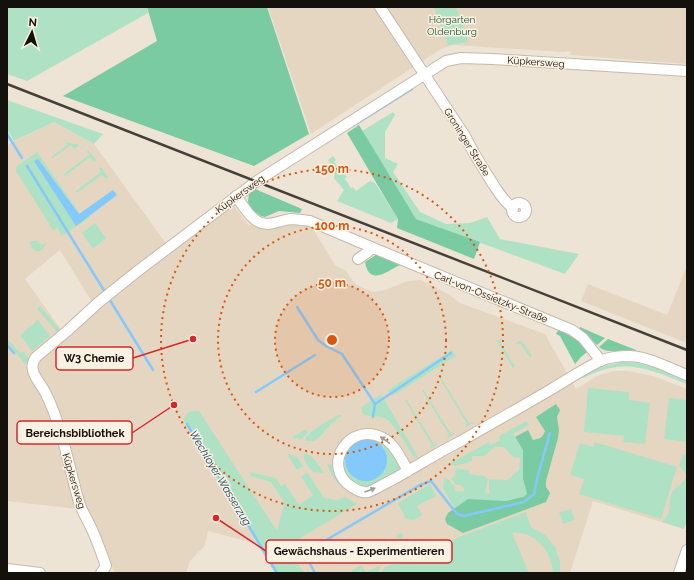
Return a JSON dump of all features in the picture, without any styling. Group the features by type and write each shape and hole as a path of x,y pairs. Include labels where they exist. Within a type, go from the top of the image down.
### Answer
{"street":[{"name":"Groninger Straße","path":"380,7 465,136 472,152 503,199 513,208"},
{"name":"Küpkersweg","path":"106,571 94,534 80,504 55,415 46,393 32,372 31,367 36,357 104,298 257,181 446,61 461,58 687,71"},
{"name":"Carl-von-Ossietzky-Straße","path":"236,196 252,217 261,223 269,225 299,219 310,221 572,330 583,338 601,361"},
{"path":"358,259 368,252 371,247"},
{"path":"408,471 392,445 384,438 372,434 361,434 351,438 343,445 340,454 339,469 343,478 349,485 361,492 369,491 408,471 601,361 620,356 636,357 687,375"},
{"path":"679,573 687,550"},
{"path":"7,568 40,573"}],"shaded area":[{"path":"268,7 687,7 687,64 571,55 570,51 563,52 453,45 441,49 311,134"},
{"path":"54,122 94,144 165,242 173,250 234,206 248,225 265,226 310,224 335,265 346,271 355,284 365,289 374,292 385,290 408,281 421,280 448,294 460,303 545,334 576,389 599,375 614,371 629,371 653,376 687,389 687,520 684,529 593,501 570,573 275,573 257,544 208,531 205,545 190,561 186,573 115,573 98,534 78,509 7,501 7,145","holes":["60,250 92,302 62,331 25,279"]},
{"path":"687,266 687,343 581,301 588,284 667,315"}],"green space":[{"path":"7,7 147,7 148,13 27,81 7,74"},
{"path":"147,7 267,7 309,134 254,166 63,96 157,41"},
{"name":"Hörgarten Oldenburg","path":"434,7 456,7 469,42 448,45"},
{"path":"7,100 103,134 94,144 54,122 14,141 7,129"},
{"path":"393,112 395,115 385,132 385,158 398,164 393,172 420,212 446,224 470,223 487,217 500,239 579,254 565,274 416,219 362,131"},
{"path":"359,125 416,219 480,242 474,259 397,228 398,219 347,133"},
{"path":"65,142 80,145 74,149 71,145 53,158 51,157 67,145"},
{"path":"88,150 96,160 94,162 90,157 65,176 64,174 89,155"},
{"path":"37,152 80,214 85,210 90,217 62,236 57,228 53,230 16,171 17,166"},
{"path":"333,156 336,160 334,162 340,171 342,170 347,177 345,179 351,188 353,187 356,191 370,181 375,183 398,219 391,223 337,201 344,190 334,178 335,172 328,160"},
{"path":"101,167 108,177 106,179 102,175 77,193 76,191 101,172 99,168"},
{"path":"255,189 302,209 300,213 279,211 265,217 261,216 252,210 248,202 249,193"},
{"path":"95,223 106,238 93,249 82,233"},
{"path":"31,241 38,241 41,245 46,243 40,251 35,251 30,243"},
{"path":"376,255 400,265 379,275 370,274 365,262"},
{"path":"40,306 61,331 57,332 37,309"},
{"path":"38,320 50,336 32,351 20,335"},
{"path":"580,327 605,338 597,345 579,329"},
{"path":"559,329 578,341 587,352 575,364 560,336 556,334"},
{"path":"7,338 20,353 23,351 30,360 25,364 7,342"},
{"path":"500,339 502,341 500,342 515,367 513,368 497,341"},
{"path":"608,339 636,351 607,351 599,347"},
{"path":"522,341 532,356 530,358 520,343 517,345 516,343"},
{"path":"452,350 456,356 392,396 388,390"},
{"path":"621,362 638,363 655,367 687,379 687,384 659,373 624,366 611,368 583,378 582,377 601,367"},
{"path":"441,378 469,423 473,423 466,427 465,426 467,424 440,379"},
{"path":"588,388 629,392 629,400 650,403 645,444 623,442 624,436 584,432"},
{"path":"423,389 451,434 455,434 448,438 447,437 449,435 422,390"},
{"path":"381,394 418,457 414,457 389,421 362,413 362,407"},
{"path":"669,398 687,400 687,442 664,439"},
{"path":"406,399 434,444 436,442 437,444 431,448 429,447 432,445 405,400"},
{"path":"556,404 560,410 557,417 559,430 546,481 546,487 550,493 546,502 463,533 447,524 445,519 448,513 468,499 506,501 523,497 527,494 523,479 523,450 515,437 528,430 533,440 541,437 545,431 536,417"},
{"path":"199,411 277,531 284,505 283,500 271,482 251,476 250,472 276,478 281,486 285,484 299,505 313,495 301,477 307,472 324,498 337,500 345,497 357,504 287,546 304,573 275,573 183,419 189,412"},
{"path":"338,415 341,415 341,417 337,418 335,422 331,423 324,433 314,441 305,441 310,433"},
{"path":"526,421 529,425 513,434 523,450 523,479 527,494 521,498 506,501 468,499 455,509 443,488 444,478 449,480 455,487 455,491 464,491 464,488 460,485 456,485 451,479 455,476 456,468 469,470 469,474 485,476 488,479 485,493 489,494 489,479 507,480 519,470 520,458 513,457 504,447 495,447 484,456 472,456 472,461 453,466 451,463 489,442 491,445 500,440 499,436"},
{"path":"306,429 308,433 300,440 297,438 294,439 293,437"},
{"path":"351,438 384,438 408,471 369,491 349,485 339,459","holes":["346,456 385,470 377,478 352,476 347,466"]},
{"path":"595,442 677,467 661,519 579,494 584,479 570,475 580,443 593,447"},
{"path":"287,453 297,457 303,466 297,470"},
{"path":"304,453 313,458 324,473 313,472 305,461"},
{"path":"683,454 687,454 687,520 684,529 662,522 668,513 672,493 682,483 686,476 684,471 679,466"},
{"path":"327,464 332,465 337,475 354,494 345,489 333,478"},
{"path":"430,484 436,496 417,506 422,515 414,520 406,519 398,503"},
{"path":"571,509 575,520 563,524 559,512"},
{"path":"526,512 531,527 545,535 555,547 560,561 560,573 553,573 551,561 541,544 525,534 512,533 529,573 381,573 385,567"},
{"path":"400,533 403,534 402,542 412,544 412,546 406,548 401,547 397,536"},
{"path":"387,549 387,556 377,573 353,573 352,570 361,565 366,572 381,565 382,560 380,553"},
{"path":"395,553 407,557 387,564"}],"water":[{"path":"38,159 79,214 113,190 117,195 76,226 34,161"},
{"path":"366,439 381,445 387,460 381,475 366,481 351,475 345,460 351,445"}],"waterway":[{"path":"353,126 412,89"},
{"name":"Wechloyer Wasserzug","path":"7,134 22,158"},
{"name":"Wechloyer Wasserzug","path":"27,166 105,292"},
{"name":"Wechloyer Wasserzug","path":"108,297 153,370"},
{"path":"297,307 318,340 342,354 375,404"},
{"path":"7,345 14,353"},
{"path":"373,417 375,404 451,353"},
{"path":"256,392 315,355"},
{"name":"Wechloyer Wasserzug","path":"187,424 277,573"},
{"path":"315,573 304,553 420,485 431,481 457,514 464,516 524,502 534,494 550,433"}],"railway":[{"path":"7,84 687,350"}],"place":[{"name":"W3 Chemie","path":"193,339"},
{"name":"Bereichsbibliothek","path":"174,405"},
{"name":"Gewächshaus - Experimentieren","path":"216,518"}]}
